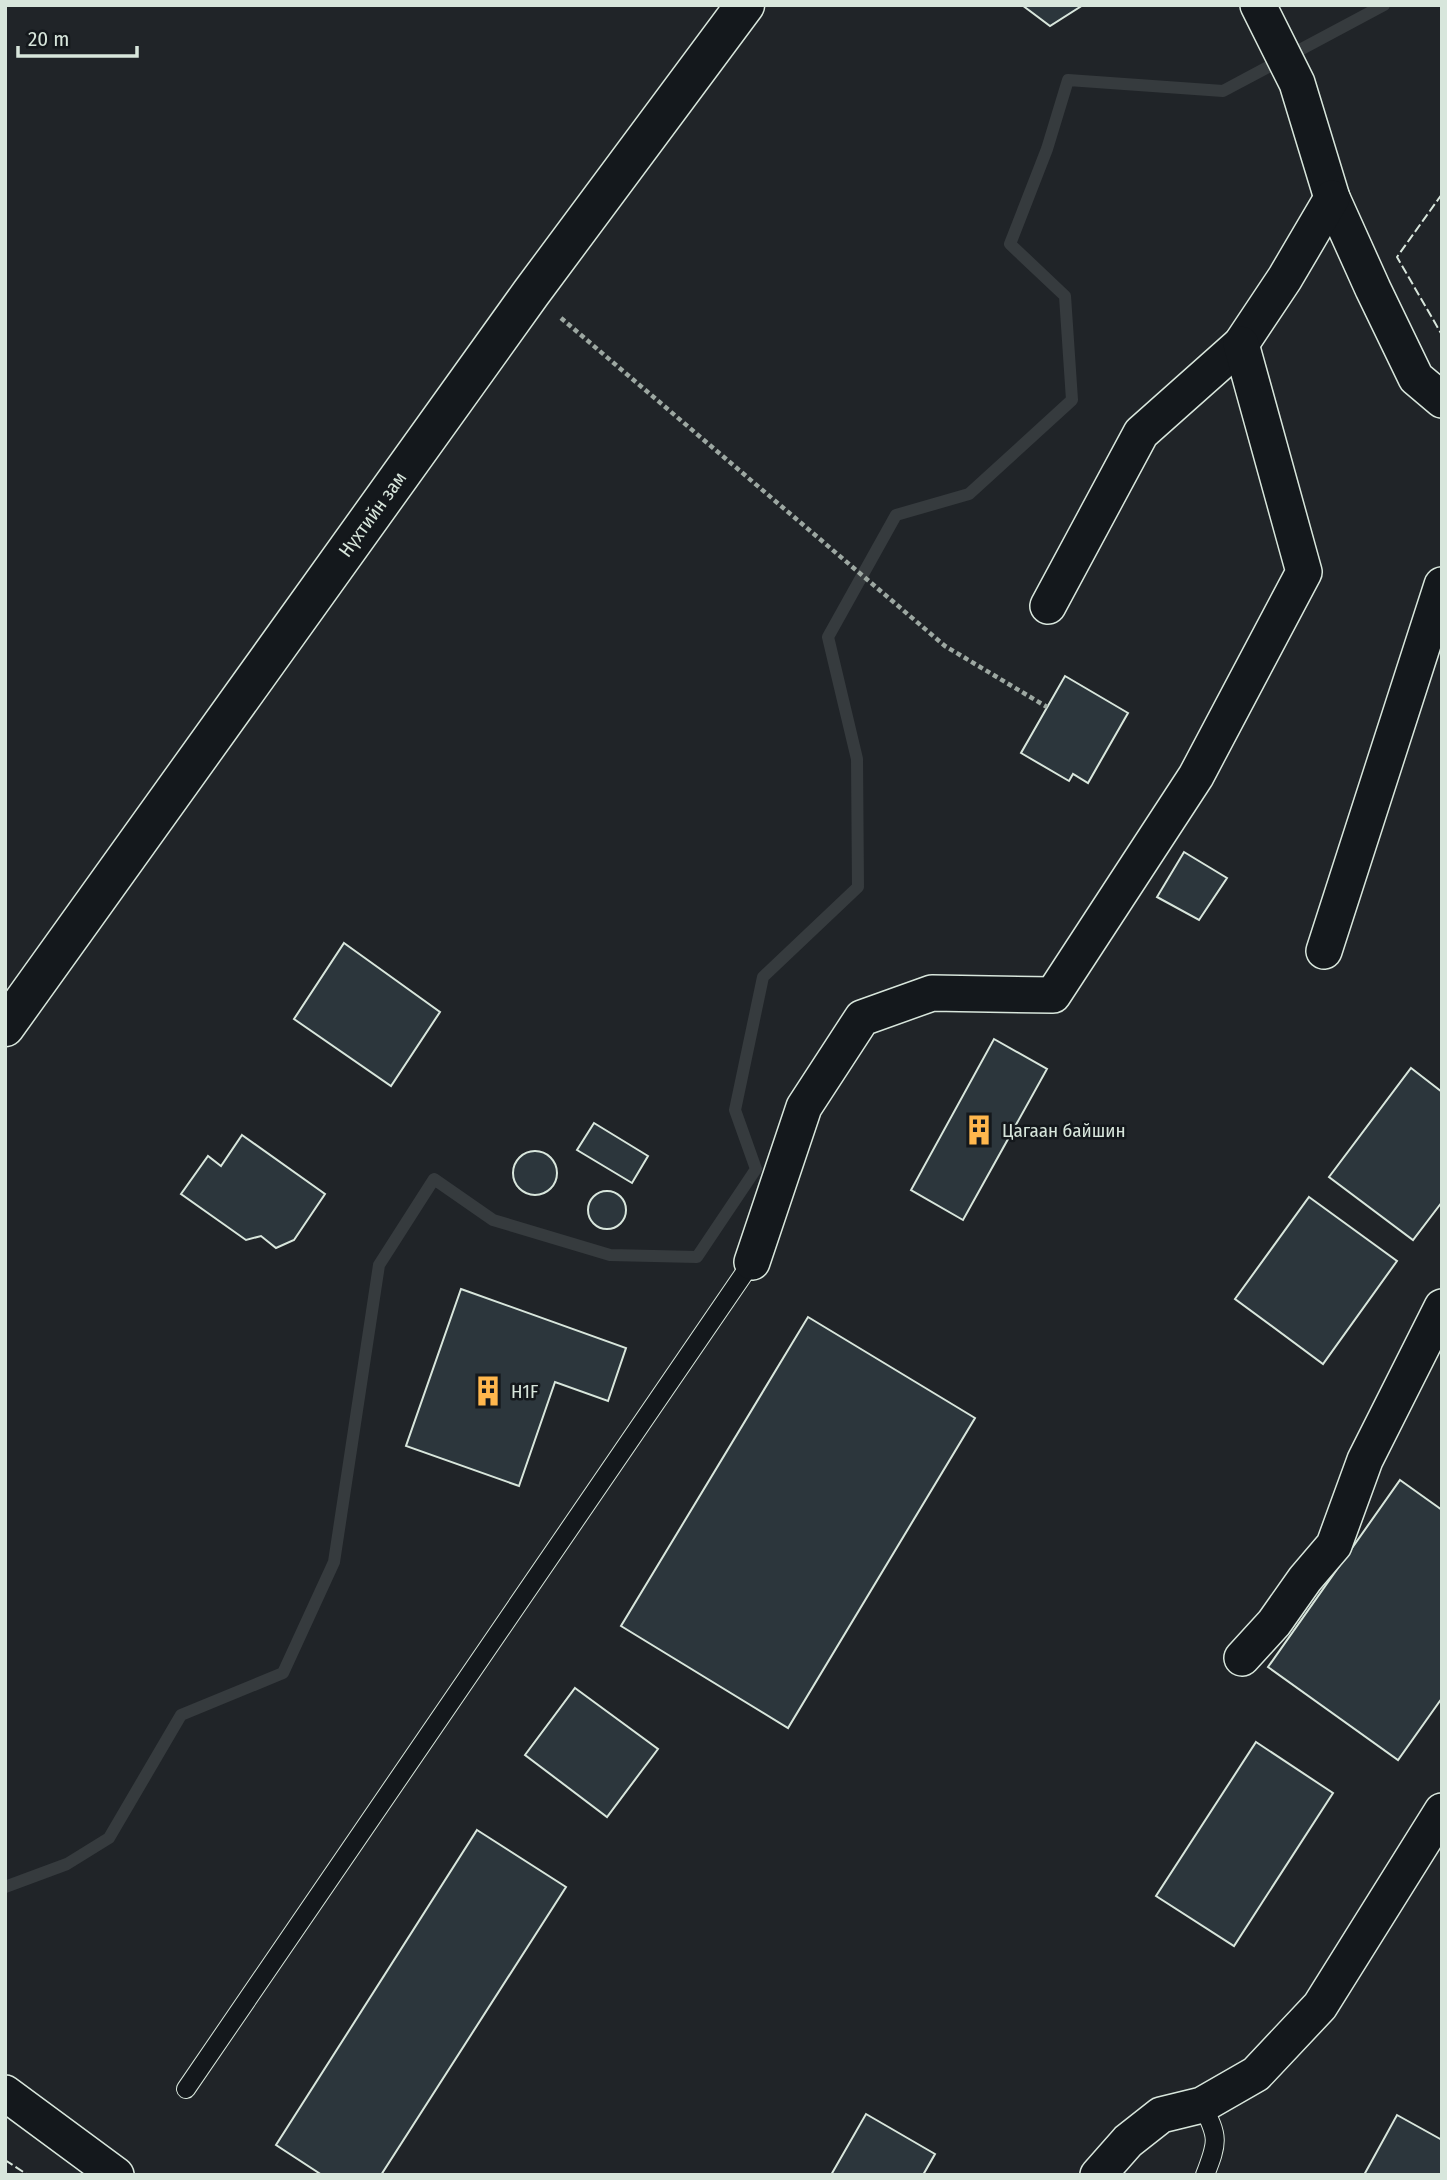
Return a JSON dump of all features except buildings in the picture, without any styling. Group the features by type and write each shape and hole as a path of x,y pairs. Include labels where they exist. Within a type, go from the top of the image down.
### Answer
{"street":[{"name":"Нүхтийн зам","path":"5,1027 531,292 745,5"},
{"path":"1265,18 1297,83 1332,198 1373,289 1416,378 1442,400"},
{"path":"1048,606 1141,433 1241,344 1285,278 1332,198"},
{"path":"752,1262 804,1107 862,1018 932,993 1053,995 1196,776 1304,572 1241,344"},
{"path":"1324,951 1442,585"},
{"path":"1242,1658 1334,1545 1365,1460 1442,1307"},
{"path":"1098,2175 1128,2141 1161,2115 1202,2105 1256,2074 1320,2006 1442,1811"},
{"path":"5,2092 116,2175"}],"lane":[{"path":"186,2089 752,1262"},
{"path":"1202,2105 1213,2126 1216,2146 1205,2175"}],"path":[{"path":"531,292 945,646 1048,707"}],"shaded area":[{"path":"5,5 1442,5 1442,2175 5,2175"}],"waterway":[{"path":"5,1887 67,1864 109,1838 181,1715 283,1673 334,1562 379,1265 434,1179 493,1220 610,1255 697,1257 756,1169 735,1110 763,977 858,887 857,759 828,637 896,515 969,494 1072,400 1065,296 1010,244 1047,149 1068,80 1223,91 1384,5"}],"fence":[{"path":"1442,194 1397,257 1442,335"},
{"path":"5,2160 28,2175"}],"place":[{"name":"Цагаан байшин","path":"979,1130"},
{"name":"H1F","path":"488,1391"}]}
